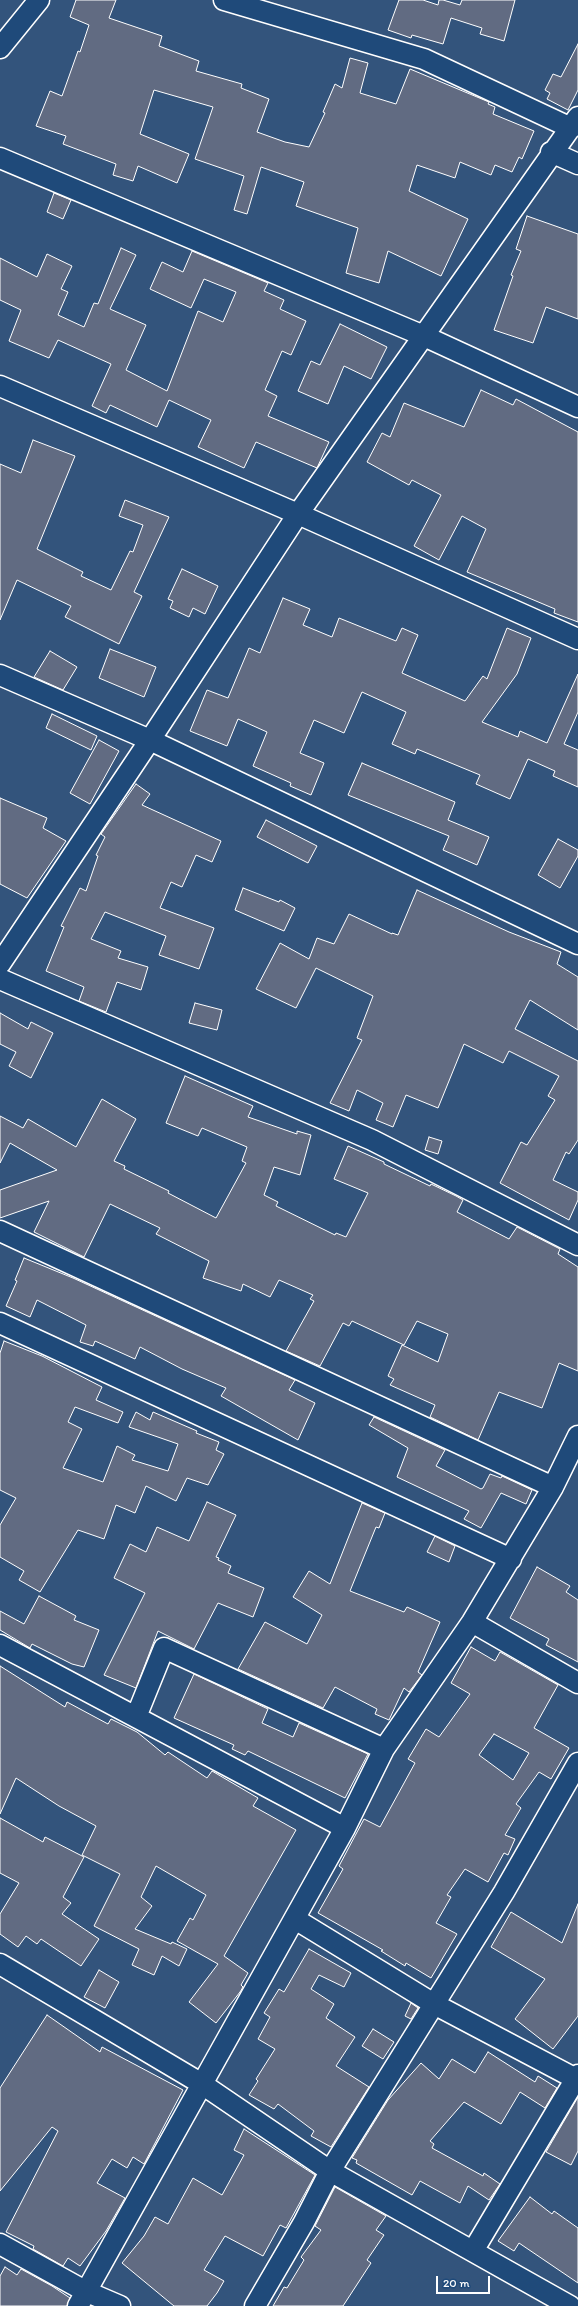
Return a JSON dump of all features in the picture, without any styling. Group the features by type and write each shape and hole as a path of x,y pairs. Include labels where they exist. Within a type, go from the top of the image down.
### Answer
{"street":[{"path":"0,48 39,0"},
{"path":"0,964 150,740 298,514 424,336 551,152 574,123 424,60 224,0"},
{"path":"551,152 578,164"},
{"path":"0,158 424,336 578,407"},
{"path":"0,386 298,514 578,639"},
{"path":"0,675 150,740 578,944"},
{"path":"0,979 372,1140 578,1245"},
{"path":"0,1231 553,1487"},
{"path":"0,1323 511,1559"},
{"path":"81,2298 295,1919 345,1828 384,1749 472,1622 553,1487 578,1436"},
{"path":"472,1622 578,1683"},
{"path":"0,1645 345,1828"},
{"path":"136,1717 164,1648 384,1749"},
{"path":"255,2306 304,2222 330,2171 504,1892 578,1764"},
{"path":"295,1919 434,2004 577,2078 472,2251"},
{"path":"0,1964 202,2084 330,2171 570,2306"},
{"path":"0,2244 81,2298 120,2306"}],"building":[{"path":"76,0 116,0 109,18 162,36 159,46 199,61 196,71 242,84 241,88 269,99 257,132 285,142 309,147 325,113 323,112 335,84 342,88 350,58 368,63 360,93 396,104 410,69 489,102 488,104 495,107 493,114 534,131 522,159 519,157 512,172 495,165 491,175 460,162 455,178 417,165 409,191 468,219 441,276 388,251 379,283 346,273 358,228 296,206 304,182 261,167 247,214 234,210 244,176 195,159 213,107 154,90 140,134 189,154 177,183 138,166 133,181 113,175 116,164 63,144 66,136 36,126 50,91 62,96 89,25 70,17"},
{"path":"399,0 423,0 438,5 439,0 443,0 460,5 462,0 515,0 504,41 480,34 482,28 451,18 443,44 412,35 411,38 388,30"},
{"path":"578,44 578,90 568,110 547,99 550,93 545,90 553,74 561,77"},
{"path":"54,193 71,200 63,219 47,212"},
{"path":"527,216 578,234 578,319 546,307 533,343 494,330 513,276 511,275 521,251 516,249"},
{"path":"121,248 136,255 110,309 146,325 126,370 167,391 198,311 223,322 236,292 204,279 191,308 150,289 162,262 183,272 192,251 268,283 264,291 284,300 280,309 306,321 291,355 282,351 265,390 277,396 268,416 329,442 317,468 256,442 244,468 198,447 211,420 169,400 157,427 110,405 106,413 92,406 111,364 58,340 49,358 9,341 21,310 0,300 0,258 37,277 47,254 72,266 61,289 68,292 58,315 84,327 94,303 98,304"},
{"path":"340,324 387,347 371,379 344,366 328,404 298,391 311,361 320,365"},
{"path":"481,390 513,405 516,399 578,432 578,622 554,613 555,609 467,572 486,529 462,516 439,560 414,546 441,495 412,480 409,485 367,462 382,433 390,437 404,403 464,427"},
{"path":"33,440 75,456 37,549 83,572 81,576 111,590 130,551 133,552 143,525 119,516 125,500 169,517 134,592 142,596 119,644 65,617 71,606 17,580 0,620 0,464 21,473"},
{"path":"182,569 218,586 205,614 193,608 189,617 170,608 173,601 168,599"},
{"path":"283,598 310,609 303,625 332,637 339,618 396,641 402,628 418,635 402,673 465,701 483,676 487,679 507,628 531,638 517,674 482,722 518,737 520,731 547,743 578,674 578,712 564,744 578,750 578,787 553,776 555,771 528,759 510,799 476,784 480,775 417,749 415,754 392,744 406,712 362,692 344,733 314,720 300,753 324,763 311,795 290,786 291,783 253,766 267,732 238,719 227,746 190,731 207,690 228,698 249,648 260,653"},
{"path":"110,649 156,667 144,697 99,678"},
{"path":"50,651 77,667 63,690 34,677"},
{"path":"52,714 97,736 91,750 46,728"},
{"path":"99,740 119,751 90,804 70,793"},
{"path":"362,763 455,802 448,820 489,837 477,865 443,850 449,836 348,795"},
{"path":"136,784 150,794 142,805 221,841 212,862 196,855 182,887 171,882 160,908 214,928 199,969 159,955 166,936 105,912 91,939 121,951 118,958 148,967 141,990 117,982 106,1012 79,1001 84,987 46,971 64,927 61,926 80,888 86,891 98,856 96,855 105,837 101,834"},
{"path":"0,798 47,818 43,828 66,841 27,898 0,884"},
{"path":"266,820 317,846 308,863 257,837"},
{"path":"558,839 578,850 578,856 560,888 538,875"},
{"path":"243,888 279,902 280,900 295,908 284,931 235,910"},
{"path":"417,890 509,932 561,952 557,964 578,977 578,1030 530,1000 515,1029 578,1061 578,1140 569,1154 566,1152 553,1180 578,1192 578,1200 569,1220 500,1183 521,1142 527,1145 555,1100 548,1096 559,1076 509,1051 503,1063 464,1044 438,1108 406,1095 393,1127 376,1120 383,1103 357,1090 349,1111 330,1103 362,1040 357,1038 373,996 316,968 296,1008 256,989 280,943 309,959 317,938 334,944 349,914 392,934 398,935"},
{"path":"195,1003 222,1010 217,1030 189,1023"},
{"path":"0,1013 28,1029 31,1022 53,1033 31,1078 9,1066 16,1052 0,1044"},
{"path":"185,1076 253,1106 248,1117 297,1134 297,1131 311,1135 300,1175 274,1167 264,1195 278,1202 276,1206 335,1235 336,1233 346,1237 368,1193 334,1179 348,1146 384,1162 384,1164 430,1186 431,1184 463,1200 457,1212 509,1239 517,1227 560,1249 558,1254 578,1267 578,1371 559,1363 542,1408 499,1392 478,1440 430,1417 435,1405 390,1385 394,1379 388,1376 402,1345 438,1362 448,1334 417,1321 404,1345 352,1321 349,1326 343,1323 320,1366 286,1351 314,1301 310,1299 313,1295 279,1280 270,1297 243,1284 241,1291 203,1278 209,1261 156,1234 160,1228 110,1204 84,1257 34,1232 49,1201 0,1218 0,1190 57,1170 10,1143 0,1163 0,1116 23,1128 28,1119 76,1147 102,1099 136,1119 114,1161 125,1166 124,1169 169,1191 168,1193 216,1218 246,1163 242,1161 247,1147 202,1128 198,1136 166,1123"},
{"path":"429,1137 442,1141 438,1154 425,1150"},
{"path":"24,1258 73,1278 295,1380 289,1390 315,1403 298,1440 221,1396 226,1388 182,1369 140,1347 135,1359 95,1341 93,1346 80,1342 86,1325 37,1300 30,1317 6,1306 17,1281 15,1280"},
{"path":"4,1341 42,1356 102,1387 96,1400 123,1412 118,1423 75,1407 68,1422 82,1429 63,1468 103,1482 117,1446 135,1455 132,1460 168,1471 178,1444 129,1427 136,1412 150,1420 153,1412 197,1431 196,1433 219,1442 216,1450 224,1454 208,1485 187,1478 176,1501 146,1486 135,1513 116,1505 104,1539 78,1530 40,1592 19,1580 24,1571 0,1557 0,1525 16,1498 0,1490 0,1353"},
{"path":"374,1417 445,1450 436,1466 481,1489 483,1488 490,1474 501,1478 502,1476 532,1490 526,1504 501,1493 481,1528 464,1519 469,1511 397,1477 408,1448 369,1425"},
{"path":"207,1502 236,1515 216,1557 219,1558 218,1560 231,1566 228,1573 264,1588 253,1617 218,1603 194,1649 158,1631 136,1688 104,1675 145,1593 114,1578 130,1544 146,1552 157,1527 189,1541"},
{"path":"362,1503 385,1513 379,1528 376,1527 350,1591 404,1612 407,1607 440,1622 418,1672 422,1675 409,1692 404,1688 389,1720 375,1714 377,1709 335,1687 323,1708 238,1669 265,1622 307,1644 322,1615 293,1597 309,1571 330,1584"},
{"path":"435,1536 455,1546 449,1562 427,1552"},
{"path":"537,1567 570,1586 566,1592 578,1600 578,1662 546,1645 549,1639 510,1618"},
{"path":"39,1596 76,1616 74,1620 99,1630 84,1667 72,1664 32,1644 30,1648 0,1630 0,1611 24,1624"},
{"path":"471,1647 495,1661 500,1652 558,1685 534,1728 569,1748 551,1779 539,1772 516,1804 521,1808 505,1835 515,1839 508,1855 504,1853 488,1882 465,1869 447,1895 451,1897 436,1923 457,1934 431,1978 406,1963 405,1966 381,1951 383,1950 318,1913 343,1869 339,1866 364,1819 380,1827 415,1763 408,1759 426,1729 439,1737 470,1694 451,1683","holes":["494,1734 529,1753 513,1780 479,1755"]},
{"path":"0,1666 65,1707 67,1702 108,1724 111,1719 137,1732 165,1755 168,1752 207,1778 212,1771 258,1798 253,1806 296,1830 224,1956 248,1973 241,1985 243,1987 240,1992 216,2023 189,2002 218,1964 177,1941 190,1918 193,1920 206,1895 156,1866 141,1897 152,1906 135,1929 187,1949 179,1966 162,1956 154,1975 132,1965 139,1949 94,1926 120,1874 82,1855 96,1826 59,1806 16,1778 0,1814"},
{"path":"194,1674 268,1709 262,1723 293,1737 299,1723 368,1754 345,1798 248,1751 245,1755 232,1749 234,1745 174,1718"},
{"path":"0,1818 43,1842 45,1837 84,1857 63,1897 71,1903 62,1914 99,1939 81,1966 41,1939 37,1944 26,1936 18,1947 0,1934 0,1914 19,1883 0,1873"},
{"path":"578,1904 578,2016 553,2049 515,2019 545,1979 491,1947 511,1912 562,1943"},
{"path":"309,1949 351,1973 344,1987 319,1975 311,1989 334,2004 326,2018 355,2037 336,2066 369,2087 331,2147 311,2136 314,2131 278,2104 274,2109 249,2095 258,2081 256,2079 275,2049 258,2039 270,2017 264,2013 279,1989 284,1992"},
{"path":"99,1970 119,1982 105,2008 84,1997"},
{"path":"411,2003 418,2008 411,2019 405,2016"},
{"path":"47,2015 100,2052 102,2047 183,2090 144,2164 133,2157 127,2168 112,2159 97,2183 125,2198 106,2231 80,2266 68,2258 63,2266 33,2249 34,2246 6,2232 58,2131 52,2127 0,2191 0,2088"},
{"path":"373,2029 394,2042 383,2059 362,2046"},
{"path":"488,2052 535,2082 538,2076 557,2088 545,2108 520,2092 501,2124 464,2102 430,2141 434,2144 432,2148 483,2176 484,2173 500,2184 489,2200 468,2186 460,2203 420,2181 412,2195 356,2163 357,2160 352,2158 388,2100 421,2063 439,2079 452,2059 475,2073"},
{"path":"578,2097 578,2151 571,2165 546,2152"},
{"path":"244,2129 315,2175 286,2228 280,2225 263,2256 225,2236 204,2270 224,2281 217,2293 207,2306 174,2306 122,2263 144,2236 155,2217 168,2224 193,2178 222,2195 244,2155 234,2150"},
{"path":"335,2187 386,2216 376,2230 384,2235 367,2260 371,2263 343,2306 273,2306 284,2287 287,2288 304,2260 301,2257 321,2230 315,2226"},
{"path":"530,2197 552,2214 554,2211 578,2228 578,2283 519,2243 514,2251 498,2241"},
{"path":"5,2267 17,2275 21,2269 52,2286 70,2298 67,2306 0,2306 0,2276"}]}
